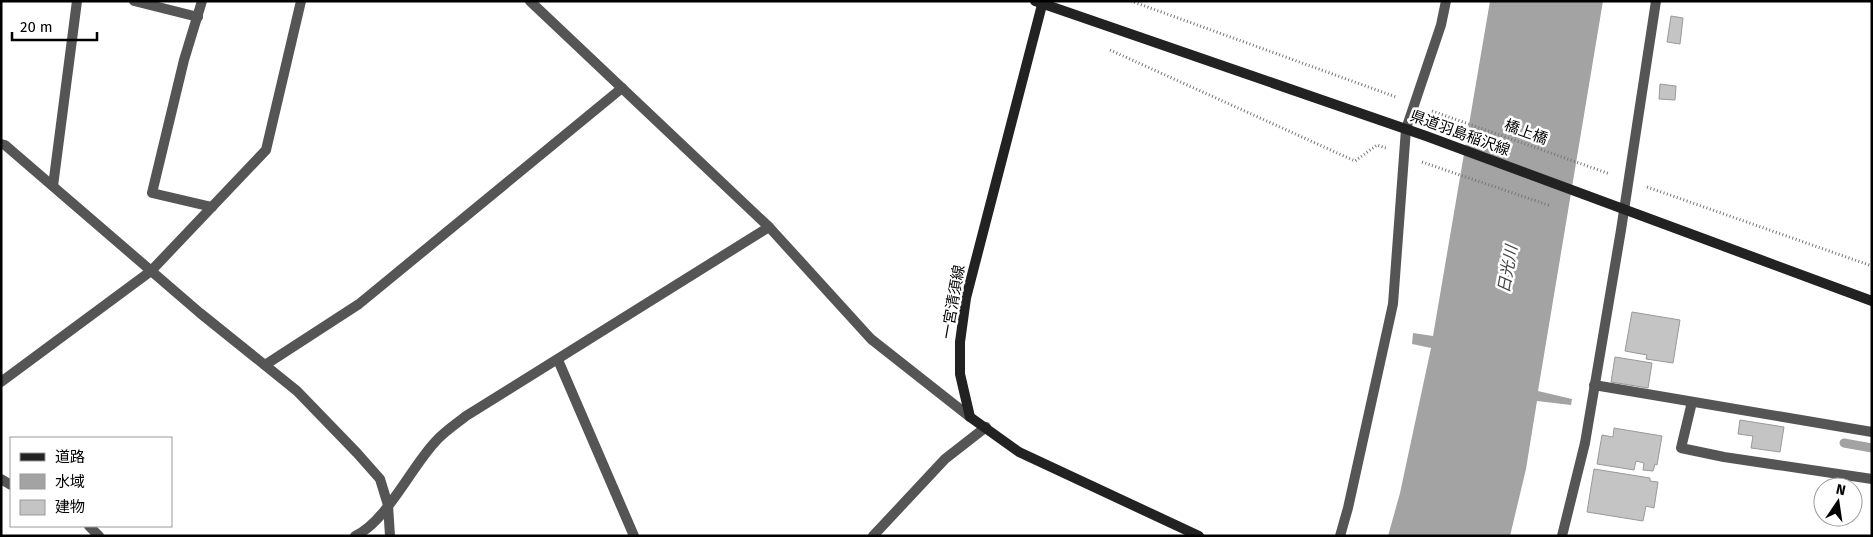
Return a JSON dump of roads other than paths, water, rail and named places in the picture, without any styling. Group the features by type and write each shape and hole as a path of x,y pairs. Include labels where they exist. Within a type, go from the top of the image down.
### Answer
{"main road":[{"name":"県道羽島稲沢線","path":"1040,2 1426,136 1872,302"},
{"name":"一宮清須線","path":"970,417 960,374 960,342 966,298 1040,2"},
{"path":"970,417 1019,452 1199,536"}],"street":[{"path":"53,186 77,1"},
{"path":"134,1 198,18"},
{"path":"202,1 184,60 152,193 212,207"},
{"path":"1,382 150,271 266,150 301,1"},
{"path":"530,1 769,227 871,339 970,417"},
{"path":"1340,536 1394,304 1406,129 1441,25 1446,1"},
{"path":"1562,536 1585,443 1629,180 1656,1"},
{"path":"265,365 359,304 622,88"},
{"path":"1,144 5,145 150,271 297,391 380,479 388,505 390,536"},
{"path":"355,536 364,532 388,505 436,441 466,416 769,227"},
{"path":"558,360 634,536"},
{"path":"1594,385 1872,432"},
{"path":"1692,402 1681,448 1724,457 1872,479"},
{"path":"873,536 945,459 986,428"},
{"path":"90,527 99,536"}],"water":[{"name":"日光川","path":"1490,1 1603,1 1538,391 1572,399 1571,405 1537,401 1526,469 1510,536 1388,536 1400,493 1431,348 1412,344 1413,333 1433,336"}],"waterway":[{"path":"1844,443 1872,448"}]}
